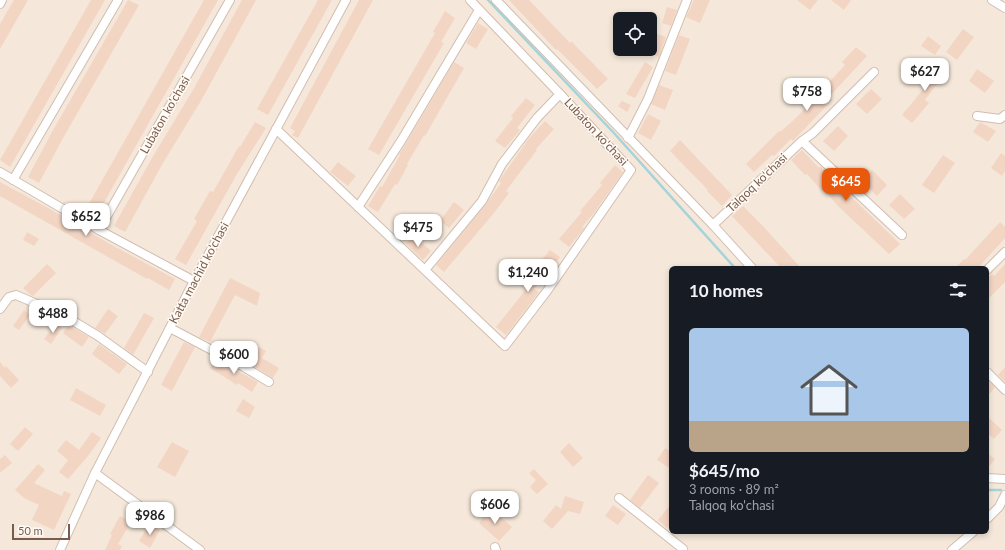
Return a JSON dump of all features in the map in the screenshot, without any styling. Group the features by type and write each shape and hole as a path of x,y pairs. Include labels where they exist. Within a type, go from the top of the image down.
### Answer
{"street":[{"path":"0,4 2,0"},
{"path":"13,180 118,0"},
{"name":"Lubaton ko'chasi","path":"99,230 230,0"},
{"name":"Katta machid ko'chasi","path":"60,550 95,473 194,281 346,0"},
{"name":"Lubaton ko'chasi","path":"470,0 560,94 631,170 547,291 506,346 425,270 482,201 502,164 537,118 560,94"},
{"path":"496,0 713,225 750,266"},
{"path":"628,138 648,99 687,0"},
{"path":"992,0 1005,8"},
{"path":"358,207 404,135 479,10"},
{"name":"Talqoq ko'chasi","path":"713,225 802,141 813,133 874,72"},
{"path":"977,116 1000,118 1005,115"},
{"path":"276,130 425,270"},
{"path":"802,141 902,235"},
{"path":"0,172 99,230 194,281"},
{"path":"989,268 1005,252"},
{"path":"0,309 9,297 16,295 64,316 98,336 148,372"},
{"path":"170,328 269,382"},
{"path":"989,374 1005,390"},
{"path":"95,473 200,550"},
{"path":"989,478 1005,478"},
{"path":"989,517 1000,508 1005,495"},
{"path":"619,498 683,550"},
{"path":"952,550 972,534"}],"shaded area":[{"path":"0,0 1005,0 1005,550 0,550"}],"building":[{"path":"14,0 28,0 0,49 0,24"},
{"path":"91,0 105,0 10,167 0,160"},
{"path":"128,0 139,5 39,183 28,177 52,132"},
{"path":"204,0 218,0 97,215 86,209"},
{"path":"242,0 256,0 202,99 163,163 125,232 114,226 152,158 193,90"},
{"path":"318,0 332,0 268,115 257,109"},
{"path":"359,0 373,0 298,138 292,135 295,131 290,128"},
{"path":"509,0 529,0 570,43 571,41 608,79 597,89 557,49 556,50"},
{"path":"694,0 710,0 700,23 686,17"},
{"path":"797,0 818,0 810,10"},
{"path":"831,0 851,0 844,10"},
{"path":"667,7 677,10 671,26 662,23"},
{"path":"445,11 455,18 441,42 444,43 379,155 368,149 435,33 433,32"},
{"path":"478,23 488,29 476,49 466,43"},
{"path":"963,29 974,37 957,60 946,52"},
{"path":"657,34 666,37 659,57 657,56"},
{"path":"679,35 690,39 676,75 665,71"},
{"path":"928,36 941,46 935,55 921,46"},
{"path":"856,47 867,56 829,97 832,100 793,141 791,139 774,156 772,155 754,172 746,164 779,131 780,132 798,116 845,65 842,62"},
{"path":"937,61 948,69 925,100 929,103 912,123 902,115 925,87 920,83"},
{"path":"454,62 464,68 407,164 408,165 397,185 395,184 378,212 368,206 380,186 382,187 399,155"},
{"path":"645,62 653,67 635,98 626,94"},
{"path":"977,69 994,81 985,93 969,81"},
{"path":"659,85 673,90 665,110 651,104"},
{"path":"871,89 882,99 867,114 856,104"},
{"path":"526,98 535,105 517,128 520,130 505,148 495,141 513,118 511,116"},
{"path":"622,101 631,105 627,112 618,106"},
{"path":"648,114 661,121 651,140 638,133"},
{"path":"545,121 554,129 536,149 537,150 506,191 509,193 494,213 444,272 436,265 486,204 501,183 499,181 529,138"},
{"path":"255,122 266,128 237,174 186,265 175,259 197,221 194,219 210,191 213,192 239,146 240,147"},
{"path":"980,122 996,131 988,142 973,132"},
{"path":"838,126 848,136 834,151 823,141"},
{"path":"680,140 732,195 722,206 670,151"},
{"path":"802,150 819,168 820,166 900,244 889,254 839,207 825,191 823,192 807,174 805,175 791,160"},
{"path":"1001,153 1005,156 1005,171 1002,176 991,168"},
{"path":"943,155 955,163 934,193 922,185"},
{"path":"338,162 356,176 348,186 330,172"},
{"path":"615,165 623,172 594,213 582,227 584,228 582,231 569,247 559,239 582,212 580,211 602,185 600,183"},
{"path":"872,170 887,185 877,196 862,181"},
{"path":"0,182 175,279 169,290 0,196"},
{"path":"900,194 915,209 904,219 889,205"},
{"path":"454,202 464,210 449,228 440,221"},
{"path":"743,206 799,266 779,266 732,216"},
{"path":"1000,222 1005,227 1005,238 980,266 957,266 964,259 965,260"},
{"path":"27,232 39,239 34,246 23,240"},
{"path":"414,235 431,251 423,260 406,244"},
{"path":"550,250 560,257 534,289 539,292 506,335 496,327 532,282 527,278"},
{"path":"47,264 56,273 33,296 23,288"},
{"path":"1005,264 1005,282 989,298 989,277 992,274 994,276"},
{"path":"230,278 260,293 257,306 235,295 210,342 199,337"},
{"path":"108,309 118,316 105,334 95,328"},
{"path":"24,310 30,315 19,330 13,326"},
{"path":"144,313 154,318 133,355 124,348"},
{"path":"56,324 62,328 51,344 44,339"},
{"path":"69,325 89,337 82,347 63,333"},
{"path":"184,342 195,347 172,391 161,385"},
{"path":"99,344 127,364 119,374 92,354"},
{"path":"259,347 266,351 262,358 279,368 273,378 250,364"},
{"path":"216,359 258,382 252,392 238,383 237,385 210,368"},
{"path":"0,362 5,368 6,366 19,380 11,388 0,376"},
{"path":"1005,367 1005,382 998,375"},
{"path":"989,382 995,387 989,394"},
{"path":"76,388 106,405 100,416 70,400"},
{"path":"243,399 255,407 249,418 236,411"},
{"path":"989,418 1002,430 994,439 989,435"},
{"path":"25,427 33,434 18,451 10,444"},
{"path":"92,432 101,438 68,479 59,472 68,460 57,451 66,440 79,450"},
{"path":"172,442 189,451 175,477 157,467"},
{"path":"569,443 583,458 573,467 560,452"},
{"path":"665,448 669,451 669,468 657,460"},
{"path":"989,454 995,459 989,466"},
{"path":"5,455 12,463 0,473 0,459"},
{"path":"38,464 45,470 34,483 62,496 64,491 71,494 54,530 32,520 39,505 24,498 15,490"},
{"path":"534,469 548,484 537,494 530,487 536,480 529,473"},
{"path":"648,475 659,483 640,508 630,500"},
{"path":"565,496 584,502 580,514 568,511 552,529 543,521 556,505 561,509"},
{"path":"613,505 626,514 618,525 605,516"},
{"path":"669,506 669,526 667,528 658,520"},
{"path":"491,508 512,527 499,541 479,523"},
{"path":"120,516 131,522 118,544 122,546 120,550 105,550 112,535 110,534"},
{"path":"149,524 160,530 150,548 139,541"}],"waterway":[{"path":"488,0 613,132 733,266"},
{"path":"989,490 1001,490"}]}
